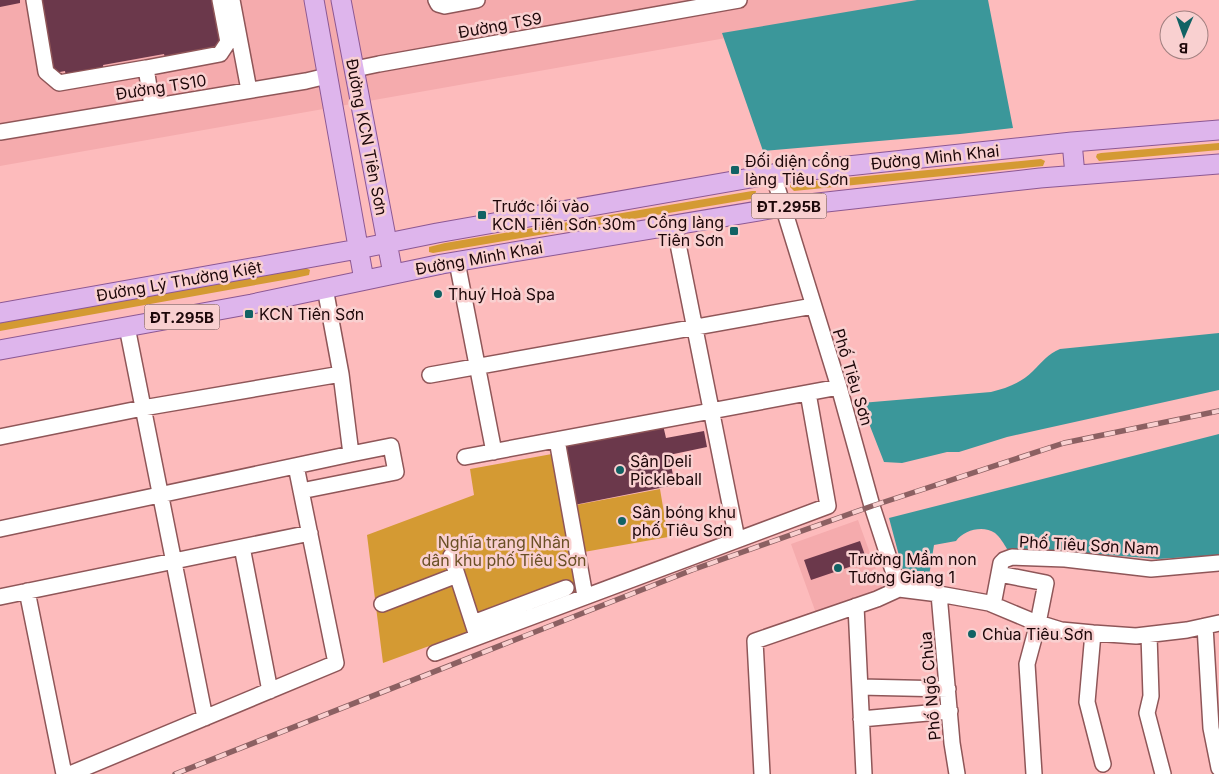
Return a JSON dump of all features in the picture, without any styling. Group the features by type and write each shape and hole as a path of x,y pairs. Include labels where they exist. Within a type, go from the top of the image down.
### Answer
{"main road":[{"name":"Đường KCN Tiên Sơn","path":"314,0 364,280"},
{"name":"Đường KCN Tiên Sơn","path":"341,0 393,274"},
{"path":"327,76 355,70"},
{"name":"Đường Minh Khai","path":"358,249 773,174 1072,142 1219,130"},
{"path":"1072,142 1075,175"},
{"name":"Đường Minh Khai","path":"364,280 674,224 782,207 1075,175 1219,164"},
{"name":"Đường Lý Thường Kiệt","path":"0,313 358,249"},
{"name":"ĐT.295B","path":"0,350 364,280"}],"street":[{"path":"34,0 46,72 59,83 220,54 228,42 220,0"},
{"path":"232,0 249,90"},
{"path":"436,0 438,4 446,6 477,0"},
{"name":"Đường TS9","path":"355,70 687,5 739,0"},
{"path":"146,68 152,106"},
{"name":"Đường TS10","path":"0,132 327,76"},
{"name":"Phố Tiêu Sơn","path":"773,174 839,387 872,506 899,589"},
{"path":"674,224 737,539"},
{"path":"457,262 494,452"},
{"path":"325,288 341,374 351,454"},
{"path":"430,375 813,306"},
{"path":"127,327 205,718"},
{"path":"0,438 143,408 341,374"},
{"path":"465,457 839,387"},
{"path":"475,630 585,596 828,506 808,393"},
{"path":"557,440 585,596"},
{"path":"0,529 392,446 396,472 301,491"},
{"path":"70,774 336,663 296,466"},
{"path":"0,597 310,533"},
{"path":"242,547 270,690"},
{"path":"451,556 475,630"},
{"name":"Phố Tiêu Sơn Nam","path":"999,574 1002,561 1016,557 1065,559 1151,568 1219,564"},
{"path":"993,605 999,574 1046,583 1027,664 1034,774"},
{"path":"382,604 457,575"},
{"path":"435,653 475,630 566,588"},
{"path":"762,774 755,641 899,589 966,598 993,605 1061,630 1136,636 1212,625 1211,728 1219,768"},
{"path":"27,592 64,774"},
{"name":"Phố Ngõ Chùa","path":"940,594 952,744 958,774"},
{"path":"856,606 864,774"},
{"path":"1093,633 1087,702 1103,764"},
{"path":"1149,634 1151,696 1147,713 1163,774"},
{"path":"860,687 948,689"},
{"path":"861,719 950,711"}],"shaded area":[{"path":"0,0 941,0 0,166"},
{"name":"Trường Mầm non Tương Giang 1","path":"858,520 884,592 817,616 791,544"}],"green space":[{"path":"1219,143 1219,150 1099,161 1096,157 1097,154 1101,153"},
{"path":"1041,159 1045,161 1043,166 794,191 790,187 794,183"},
{"path":"756,191 755,197 751,199 433,253 429,252 429,247 445,243"},
{"path":"306,268 310,270 309,275 0,331 0,323"},
{"name":"Nghĩa trang Nhân dân khu phố Tiêu Sơn","path":"552,454 578,588 576,592 383,663 367,535 474,495 470,469"},
{"name":"Sân bóng khu phố Tiêu Sơn","path":"660,489 668,537 584,552 576,505"}],"water":[{"path":"917,0 988,0 1013,128 763,151 722,33"},
{"path":"1219,333 1219,390 1007,437 959,452 947,452 902,463 884,462 861,403 991,392 1024,379 1049,356 1060,349"},
{"path":"1219,434 1219,555 1158,559 1049,550 1049,546 1040,545 1040,550 1007,549 995,533 979,529 964,534 956,541 934,545 929,576 924,576 924,571 916,571 916,576 910,575 909,582 906,582 889,518"}],"building":[{"path":"0,0 20,0 20,3 0,7"},
{"path":"35,0 216,0 224,45 203,49 205,58 167,65 164,54 103,65 105,75 67,82 65,71 49,74"},
{"name":"Sân Deli Pickleball","path":"663,425 666,438 704,431 707,447 669,455 675,485 574,505 563,445"},
{"path":"860,541 867,561 811,580 804,560"}],"railway":[{"path":"175,774 692,570 872,506 1064,443 1219,411"}],"place":[{"name":"Đối diện cổng làng Tiêu Sơn","path":"735,170"},
{"name":"Trước lối vào KCN Tiên Sơn 30m","path":"482,215"},
{"name":"Cổng làng Tiên Sơn","path":"734,231"},
{"name":"Thuý Hoà Spa","path":"438,294"},
{"name":"KCN Tiên Sơn","path":"249,314"},
{"name":"Sân Deli Pickleball","path":"620,470"},
{"name":"Sân bóng khu phố Tiêu Sơn","path":"622,521"},
{"name":"Trường Mầm non Tương Giang 1","path":"838,568"},
{"name":"Chùa Tiêu Sơn","path":"972,634"}]}
